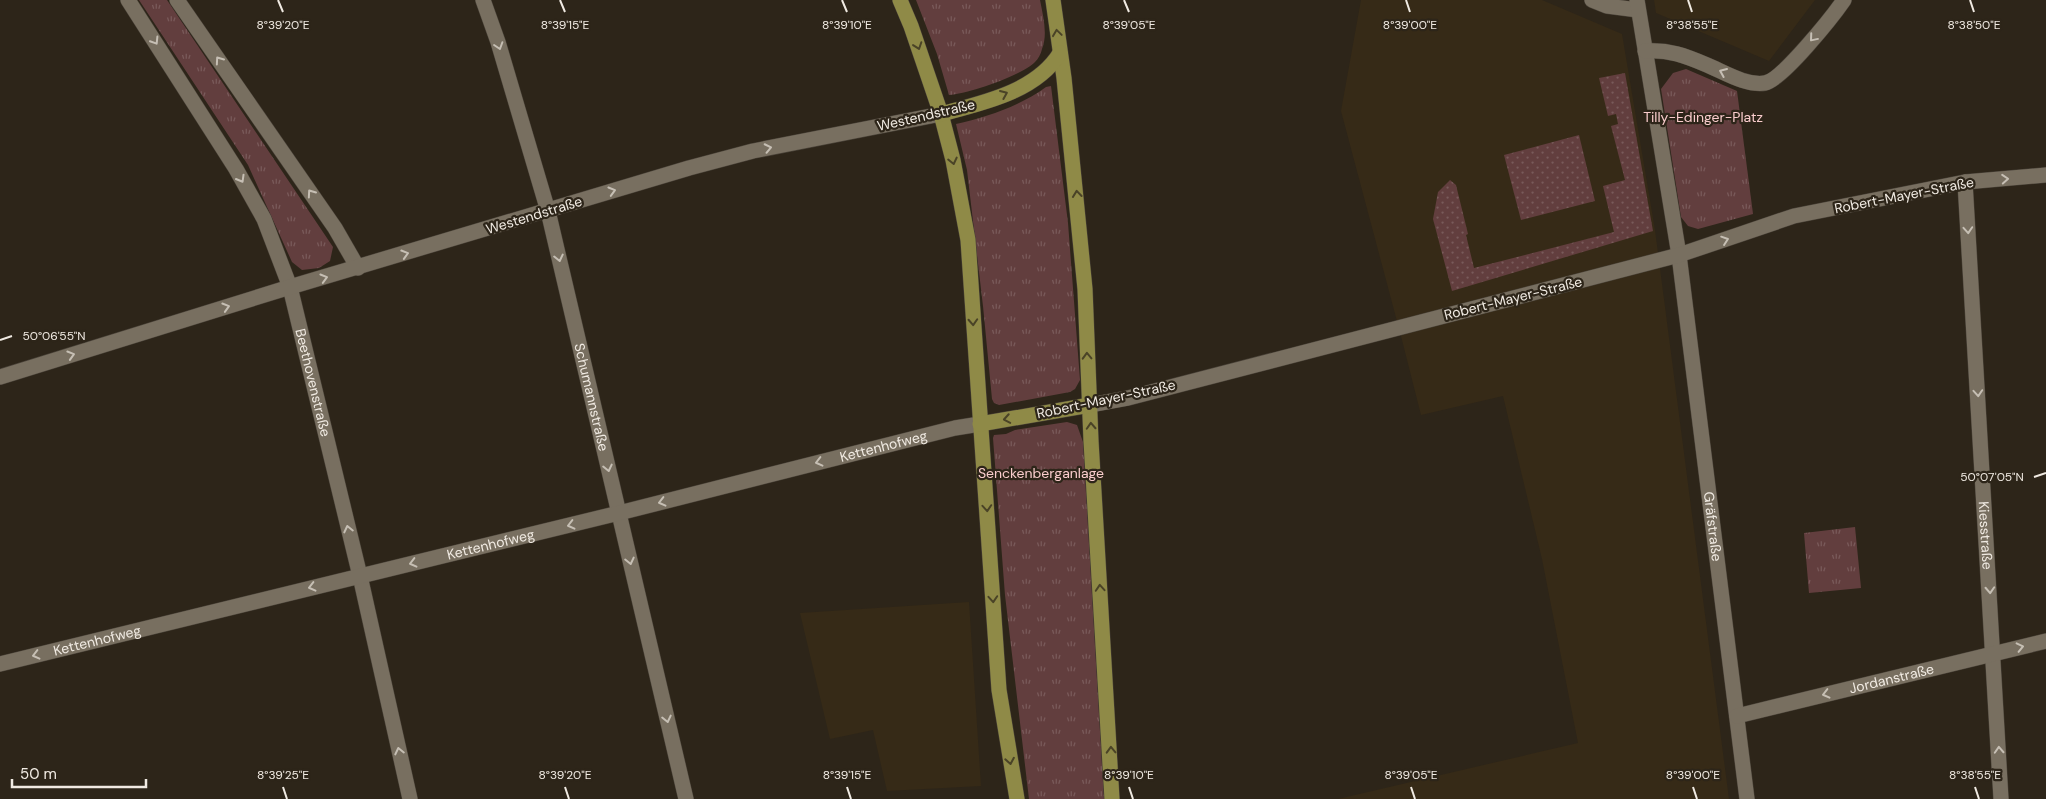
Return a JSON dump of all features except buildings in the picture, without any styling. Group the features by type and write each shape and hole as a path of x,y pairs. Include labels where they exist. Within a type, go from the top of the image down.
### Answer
{"main road":[{"path":"900,0 911,26 941,114 968,240 1000,690 1017,799"},
{"path":"1052,0 1079,218 1085,289 1112,799"},
{"name":"Westendstraße","path":"941,114 972,106 1016,89 1041,75 1052,65 1060,53"},
{"name":"Robert-Mayer-Straße","path":"980,424 1090,405"}],"street":[{"name":"Beethovenstraße","path":"128,0 236,169 264,219 290,287 360,576 410,799"},
{"path":"177,0 335,228 358,268"},
{"name":"Schumannstraße","path":"483,0 498,42 548,211 686,799"},
{"path":"1592,0 1607,6 1638,5"},
{"path":"1645,51 1670,52 1740,79 1764,83 1770,82 1786,68 1844,0"},
{"name":"Gräfstraße","path":"1638,5 1679,255 1747,799"},
{"name":"Westendstraße","path":"0,377 290,287 679,171 753,151 941,114"},
{"name":"Robert-Mayer-Straße","path":"1090,405 1128,398 1679,255 1794,216 1965,182 2046,176"},
{"name":"Kiesstraße","path":"1965,182 2001,799"},
{"name":"Kettenhofweg","path":"0,664 619,513 921,436 980,424"},
{"name":"Jordanstraße","path":"1737,716 2046,641"}],"shaded area":[{"path":"1361,0 1542,0 1622,34 1655,230 1729,799 1338,799 1578,743 1542,559 1503,396 1421,415 1341,111"},
{"path":"1654,0 1815,0 1769,61 1656,13"},
{"path":"969,602 981,786 887,791 873,730 830,739 800,613"}],"green space":[{"path":"139,0 167,0 333,247 330,261 319,268 302,270 292,262 248,165"},
{"path":"916,0 1040,0 1045,31 1040,55 1028,67 1007,78 981,88 949,95 937,54"},
{"name":"Tilly-Edinger-Platz","path":"1686,69 1737,91 1753,214 1698,229 1688,226 1681,217 1661,89 1673,73"},
{"path":"1625,73 1653,231 1452,291 1433,219 1438,192 1450,180 1456,185 1474,268 1614,232 1603,186 1625,180 1611,126 1618,124 1616,114 1608,116 1599,78"},
{"path":"1051,86 1068,223 1080,380 1075,389 1070,392 999,405 994,403 992,399 967,170 956,124 1003,110"},
{"path":"1579,135 1595,201 1521,220 1504,155"},
{"name":"Senckenberganlage","path":"1067,422 1077,425 1083,442 1104,799 1029,799 1005,595 993,438 994,435 1006,434 1015,430"},
{"path":"1855,527 1861,588 1809,593 1804,533"}]}
